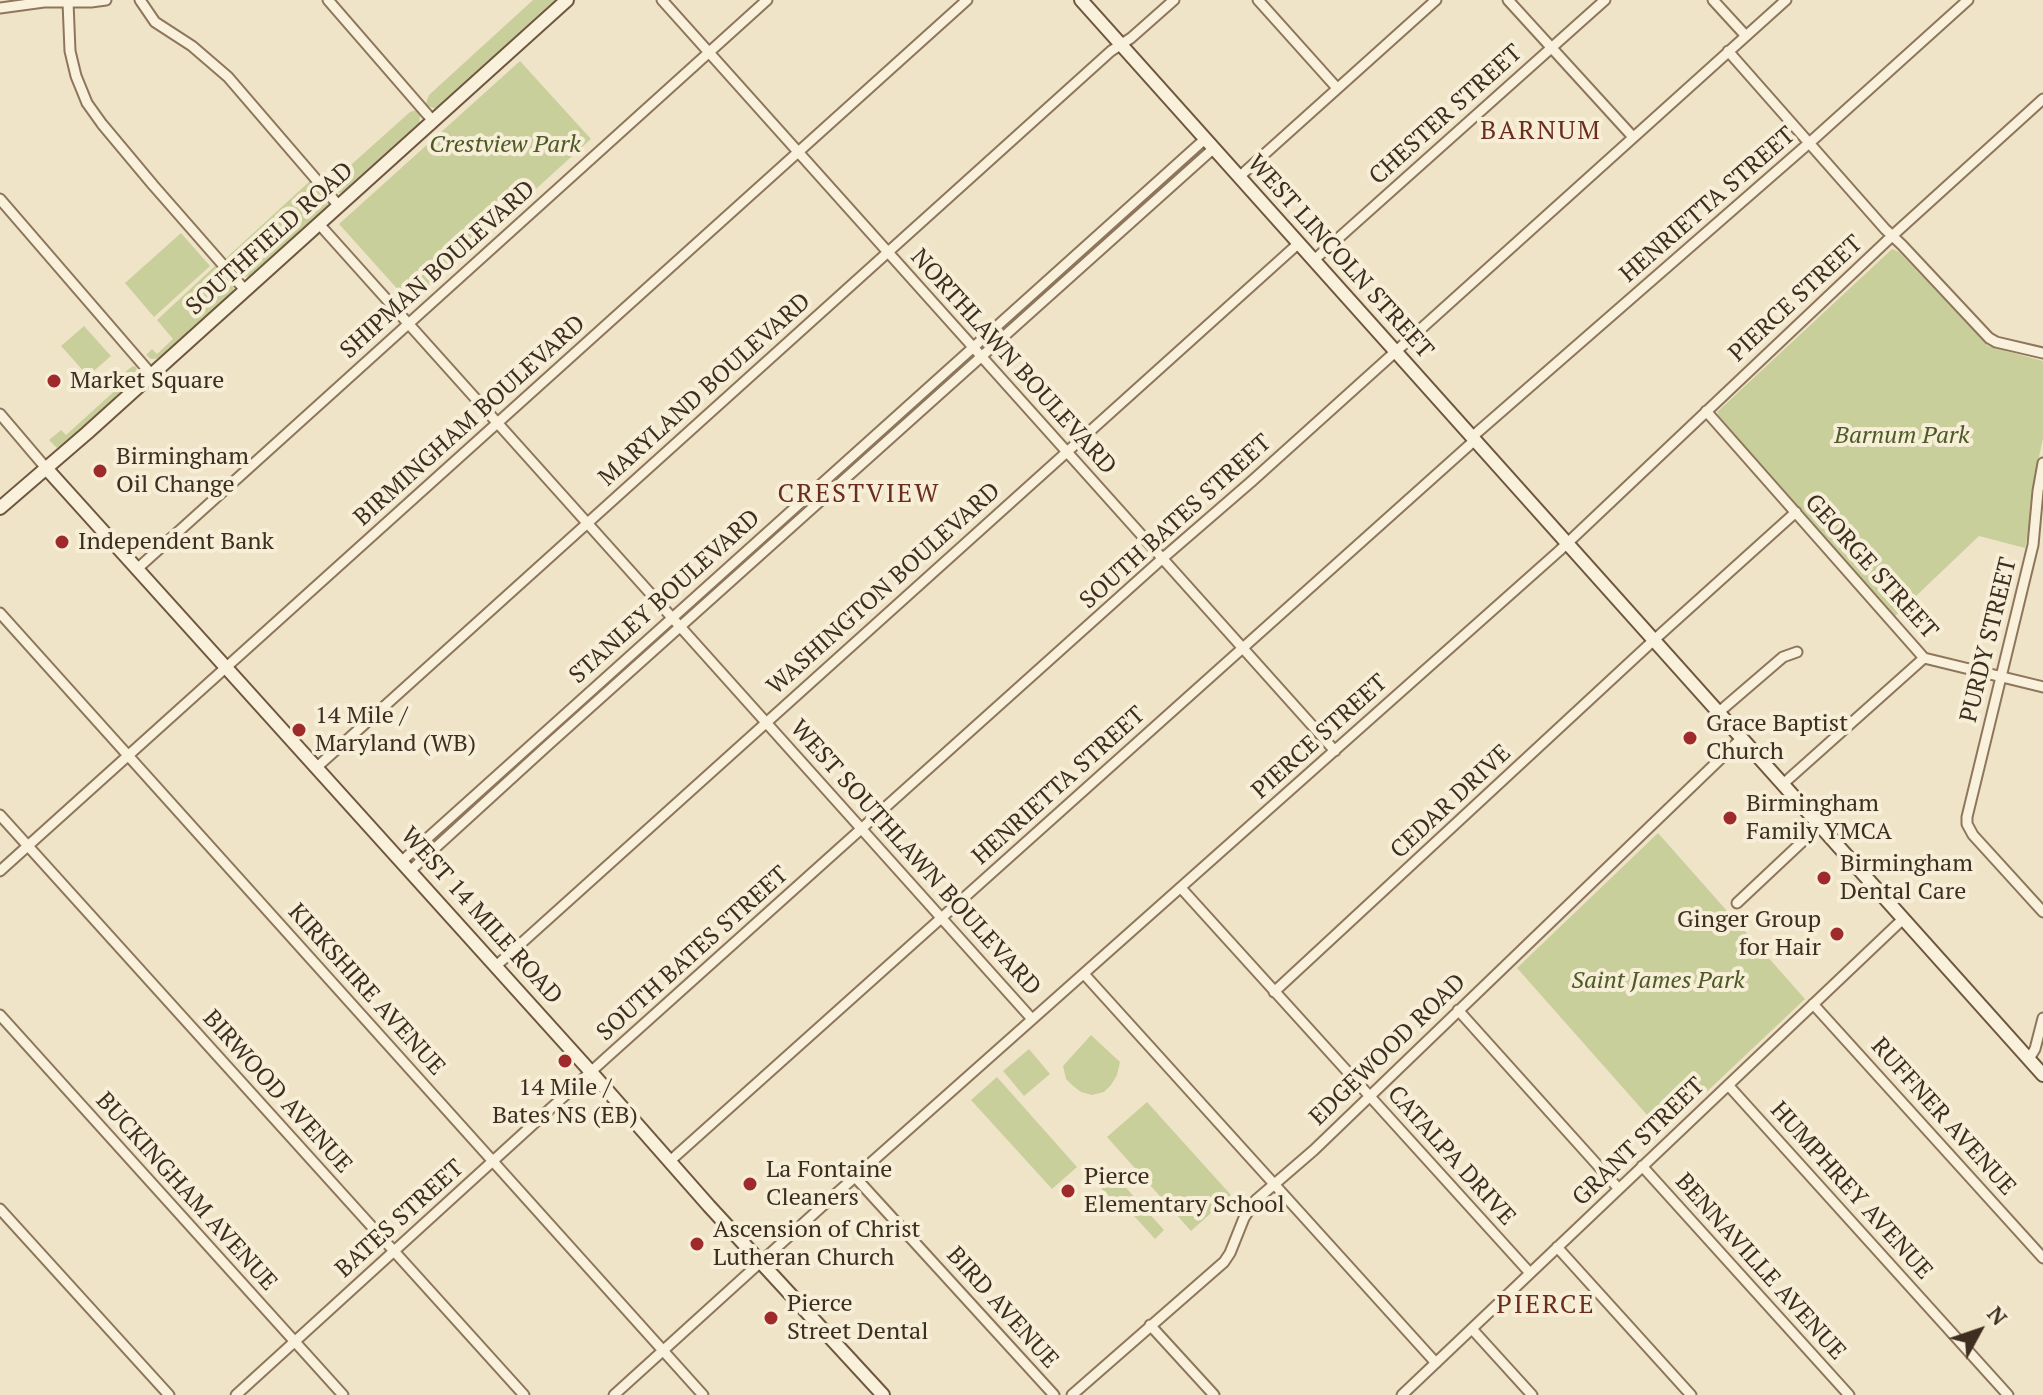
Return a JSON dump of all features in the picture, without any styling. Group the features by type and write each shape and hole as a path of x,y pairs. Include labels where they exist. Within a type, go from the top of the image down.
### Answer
{"main road":[{"name":"SOUTHFIELD ROAD","path":"0,508 567,0"},
{"name":"WEST LINCOLN STREET","path":"1081,0 2043,1075"},
{"name":"WEST 14 MILE ROAD","path":"46,468 883,1395"}],"street":[{"path":"0,8 106,0"},
{"path":"140,0 155,22 192,46 228,77 339,206"},
{"path":"328,0 433,121"},
{"name":"NORTHLAWN BOULEVARD","path":"662,0 1335,751"},
{"name":"SHIPMAN BOULEVARD","path":"137,569 767,0"},
{"name":"BIRMINGHAM BOULEVARD","path":"0,871 967,0"},
{"name":"MARYLAND BOULEVARD","path":"317,767 1109,52 1122,45 1174,0"},
{"path":"1258,0 1337,88"},
{"path":"1239,177 1436,0"},
{"path":"1508,0 1633,137"},
{"name":"CHESTER STREET","path":"1314,260 1605,0"},
{"path":"1713,0 1746,36"},
{"name":"SOUTH BATES STREET","path":"591,1072 1786,0"},
{"name":"HENRIETTA STREET","path":"670,1161 1968,0"},
{"path":"68,2 70,51 87,103 245,290"},
{"path":"1728,51 1892,236 1989,338 2043,353"},
{"name":"PIERCE STREET","path":"614,1395 1567,543 1892,236 2043,99"},
{"name":"STANLEY BOULEVARD","path":"406,866 539,737 1078,253 1210,143"},
{"name":"STANLEY BOULEVARD","path":"406,866 547,746 836,487 1086,262 1210,143"},
{"path":"0,199 152,375"},
{"name":"WEST SOUTHLAWN BOULEVARD","path":"319,224 1032,1019"},
{"name":"WASHINGTON BOULEVARD","path":"496,966 1299,243"},
{"path":"1078,253 1086,262"},
{"name":"GEORGE STREET","path":"1706,411 1924,658 2043,687"},
{"path":"0,414 46,468"},
{"name":"PURDY STREET","path":"2043,463 2033,545 1967,824 1973,835 2043,912"},
{"path":"828,478 836,487"},
{"name":"CEDAR DRIVE","path":"1274,992 1796,512"},
{"name":"KIRKSHIRE AVENUE","path":"0,613 703,1395"},
{"path":"1719,712 1783,657 1797,652"},
{"path":"1783,784 1924,658"},
{"path":"539,737 547,746"},
{"name":"EDGEWOOD ROAD","path":"1072,1395 1224,1262 1256,1200 1314,1150 1742,738"},
{"name":"BIRWOOD AVENUE","path":"0,815 524,1395"},
{"path":"1737,903 1820,825"},
{"name":"CATALPA DRIVE","path":"1181,888 1530,1273"},
{"name":"GRANT STREET","path":"1402,1395 1903,919"},
{"path":"1084,974 1436,1363"},
{"name":"RUFFNER AVENUE","path":"1813,1004 2043,1258"},
{"path":"1458,1010 1619,1189"},
{"name":"BUCKINGHAM AVENUE","path":"0,1015 343,1395"},
{"path":"2029,1059 2035,1049 2043,1018"},
{"name":"BATES STREET","path":"236,1395 591,1072"},
{"name":"HUMPHREY AVENUE","path":"1728,1085 2008,1395"},
{"name":"BENNAVILLE AVENUE","path":"1642,1166 1849,1395"},
{"name":"BIRD AVENUE","path":"855,1177 1054,1395"},
{"path":"0,1209 169,1395"},
{"path":"1557,1247 1691,1395"},
{"path":"1150,1325 1214,1395"},
{"path":"1472,1329 1532,1395"}],"green space":[{"path":"533,0 561,0 437,109 427,106 429,95"},
{"name":"Crestview Park","path":"520,61 591,139 410,303 339,224"},
{"path":"417,110 420,115 419,128 348,192 339,193 333,189 334,180 410,112"},
{"path":"311,180 327,200 325,212 255,276 243,277 224,260"},
{"path":"181,233 210,266 154,317 125,283"},
{"name":"Barnum Park","path":"1892,249 1899,252 1988,346 2043,361 2043,438 2032,490 2025,548 1979,536 1895,616 1717,412"},
{"path":"216,265 233,286 234,292 230,298 162,358 151,359 146,355 152,349 157,354 173,339 157,320"},
{"path":"84,326 111,356 88,376 61,346"},
{"path":"133,366 138,376 134,383 62,445 57,448 49,440 61,430 66,435 129,378 125,372"},
{"name":"Saint James Park","path":"1658,833 1805,999 1663,1133 1517,968"},
{"path":"1091,1035 1120,1062 1111,1085 1104,1092 1092,1095 1081,1092 1066,1079 1063,1066"},
{"path":"1029,1049 1050,1074 1024,1096 1003,1071"},
{"path":"997,1077 1077,1167 1052,1189 971,1100"},
{"path":"1147,1102 1231,1195 1191,1231 1107,1137"},
{"path":"1111,1171 1164,1230 1155,1239 1124,1205 1110,1207 1109,1196 1097,1184"}],"place":[{"name":"Market Square","path":"54,381"},
{"name":"Birmingham Oil Change","path":"100,471"},
{"name":"Independent Bank","path":"62,542"},
{"name":"14 Mile / Maryland (WB)","path":"299,730"},
{"name":"Grace Baptist Church","path":"1690,738"},
{"name":"Birmingham Family YMCA","path":"1730,818"},
{"name":"Birmingham Dental Care","path":"1824,878"},
{"name":"Ginger Group for Hair","path":"1837,934"},
{"name":"14 Mile / Bates NS (EB)","path":"565,1061"},
{"name":"La Fontaine Cleaners","path":"750,1184"},
{"name":"Pierce Elementary School","path":"1068,1191"},
{"name":"Ascension of Christ Lutheran Church","path":"697,1244"},
{"name":"Pierce Street Dental","path":"771,1318"}],"district":[{"name":"BARNUM","path":"1541,132"},
{"name":"CRESTVIEW","path":"859,495"},
{"name":"PIERCE","path":"1546,1306"}]}
